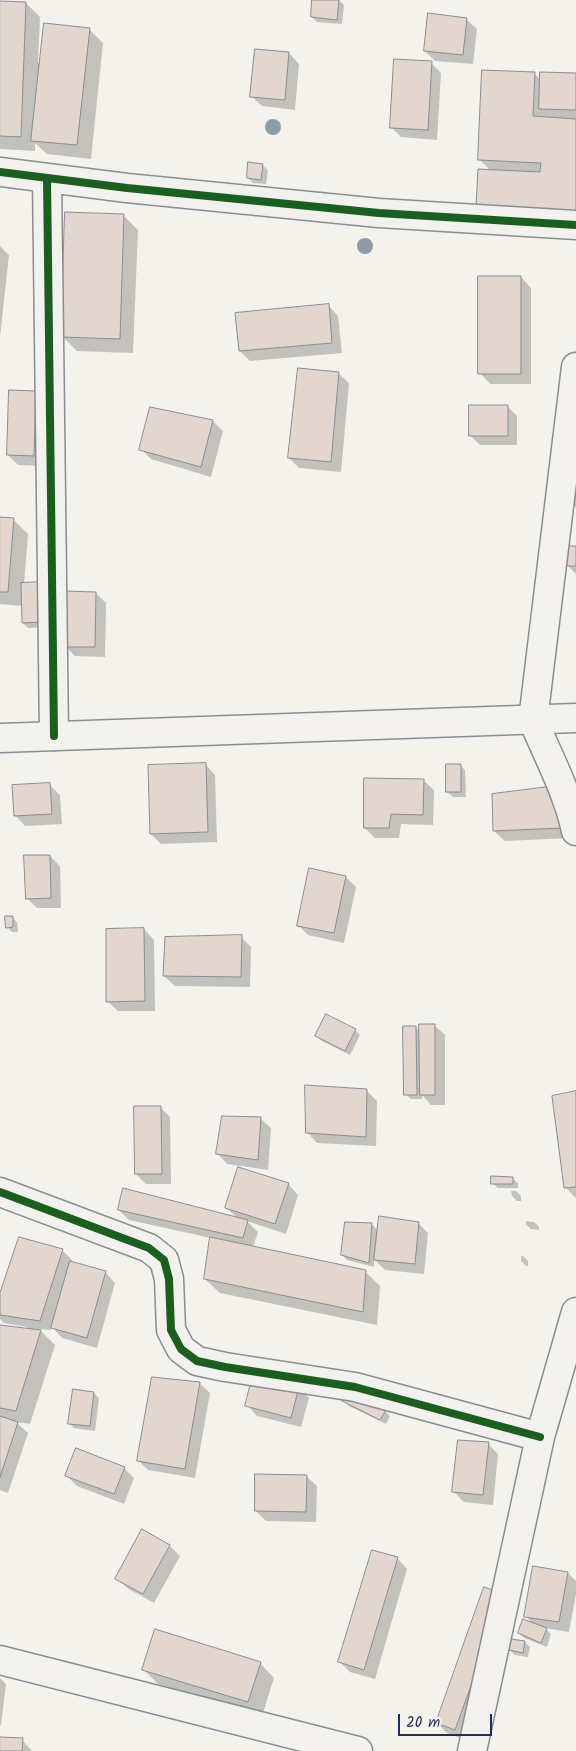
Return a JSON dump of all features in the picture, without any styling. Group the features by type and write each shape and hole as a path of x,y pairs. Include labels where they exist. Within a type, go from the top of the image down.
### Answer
{"street":[{"path":"0,172 127,188 379,213 576,225"},
{"path":"47,178 54,736"},
{"path":"576,367 533,720 574,819 576,831"},
{"path":"0,738 576,718"},
{"path":"0,1192 149,1248 164,1260 169,1280 171,1330 181,1349 197,1361 355,1387 398,1397 540,1437"},
{"path":"472,1751 540,1437 576,1312"},
{"path":"0,1660 358,1751"}],"building":[{"path":"312,0 339,0 337,20 311,17"},
{"path":"0,1 26,2 21,137 0,136"},
{"path":"428,13 467,18 463,55 424,51"},
{"path":"44,23 90,28 77,145 31,141"},
{"path":"255,49 289,52 285,100 250,97"},
{"path":"394,59 432,61 428,130 390,128"},
{"path":"482,70 535,72 533,116 576,119 576,212 476,206 478,169 540,172 541,163 478,160"},
{"path":"540,72 576,73 576,110 539,109"},
{"path":"248,162 263,164 261,180 247,178"},
{"path":"65,212 124,214 120,339 61,337"},
{"path":"478,276 521,276 521,374 478,374"},
{"path":"329,304 332,343 239,351 235,313"},
{"path":"298,368 339,372 331,462 288,458"},
{"path":"9,390 36,391 34,456 7,455"},
{"path":"469,405 508,405 508,436 469,436"},
{"path":"150,407 213,420 201,467 139,450"},
{"path":"0,517 14,518 8,592 0,592"},
{"path":"567,546 576,546 576,566 567,566"},
{"path":"41,582 43,622 22,623 21,583"},
{"path":"65,591 96,592 95,647 64,647"},
{"path":"206,763 208,832 150,834 148,765"},
{"path":"446,764 461,764 461,792 446,792"},
{"path":"364,778 424,779 423,815 391,814 389,828 364,828"},
{"path":"50,783 52,814 14,816 12,785"},
{"path":"557,786 562,828 493,831 492,794"},
{"path":"24,855 50,855 51,898 26,899"},
{"path":"309,868 346,876 334,933 297,926"},
{"path":"5,916 13,916 13,927 6,928"},
{"path":"144,928 145,1001 106,1002 106,929"},
{"path":"242,935 241,977 163,976 165,937"},
{"path":"326,1014 356,1029 345,1051 315,1036"},
{"path":"419,1024 435,1024 435,1095 420,1095"},
{"path":"403,1026 416,1026 417,1095 404,1095"},
{"path":"305,1085 367,1089 366,1137 306,1133"},
{"path":"576,1091 576,1187 564,1188 552,1096"},
{"path":"134,1106 161,1106 162,1174 135,1174"},
{"path":"222,1116 261,1117 258,1160 216,1154"},
{"path":"238,1167 289,1183 275,1224 225,1208"},
{"path":"491,1176 513,1177 513,1184 491,1184"},
{"path":"123,1188 248,1220 243,1238 118,1210"},
{"path":"379,1216 419,1222 415,1264 374,1260"},
{"path":"345,1222 372,1223 369,1263 341,1255"},
{"path":"19,1237 63,1249 40,1321 0,1315 0,1293"},
{"path":"210,1237 366,1270 363,1312 204,1279"},
{"path":"70,1261 106,1271 87,1338 51,1328"},
{"path":"0,1325 41,1330 16,1411 0,1408"},
{"path":"253,1375 299,1387 291,1418 245,1406"},
{"path":"152,1377 200,1382 185,1469 137,1461"},
{"path":"73,1389 94,1392 90,1426 68,1424"},
{"path":"347,1391 386,1410 380,1420 342,1401"},
{"path":"0,1416 18,1422 0,1477"},
{"path":"458,1440 489,1442 483,1495 452,1492"},
{"path":"76,1448 125,1467 114,1494 65,1476"},
{"path":"255,1474 307,1475 306,1512 255,1511"},
{"path":"142,1529 170,1545 143,1594 115,1579"},
{"path":"372,1550 398,1557 364,1670 338,1662"},
{"path":"533,1566 568,1572 559,1622 524,1617"},
{"path":"484,1587 504,1594 455,1730 436,1723"},
{"path":"523,1619 547,1628 541,1643 518,1633"},
{"path":"155,1629 261,1662 248,1702 142,1670"},
{"path":"511,1639 525,1641 523,1653 509,1650"},
{"path":"0,1737 23,1738 22,1751 0,1751"}],"cycle path":[{"path":"0,172 127,188 379,213 576,225"},
{"path":"47,178 54,736"},
{"path":"0,1192 149,1248 164,1260 169,1279 171,1330 181,1349 197,1361 355,1387 540,1437"}]}
